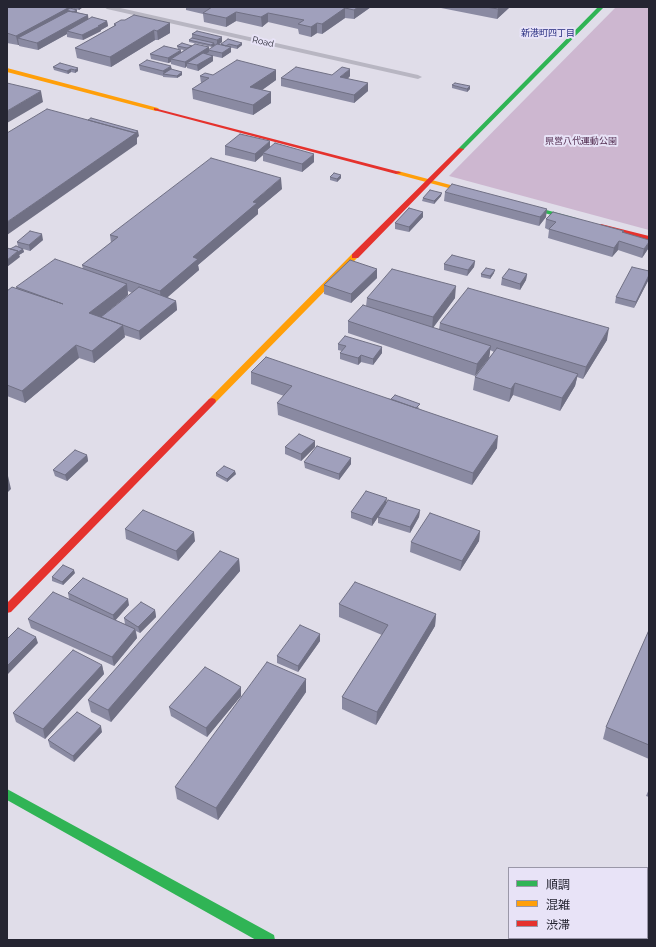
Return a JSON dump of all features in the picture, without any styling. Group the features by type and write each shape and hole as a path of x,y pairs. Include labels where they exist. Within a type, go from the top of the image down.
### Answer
{"street":[{"name":"Road","path":"107,7 418,77"},
{"path":"7,609 601,7"},
{"path":"7,70 482,195"},
{"path":"512,203 649,238"},
{"path":"7,794 269,940"}],"green space":[{"name":"県営八代運動公園","path":"616,7 649,7 649,230 449,176"}],"building":[{"path":"7,7 68,8 16,36 7,33"},
{"path":"212,7 358,7 354,10 345,8 322,24 317,23 311,27 298,24 304,20 268,13 261,17 236,12 226,18 203,13"},
{"path":"486,7 500,7 498,9"},
{"path":"70,8 77,10 73,12 68,11"},
{"path":"69,11 88,15 37,43 18,38"},
{"path":"134,15 170,23 157,31 154,30 110,57 75,48 116,25 114,24 121,20 125,20"},
{"path":"92,17 107,21 82,35 67,31"},
{"path":"197,31 222,37 217,40 192,34"},
{"path":"192,38 214,43 211,45 189,40"},
{"path":"228,39 242,43 237,46 229,44 226,46 221,44"},
{"path":"182,43 192,46 187,48 177,46"},
{"path":"195,44 209,47 185,62 171,59"},
{"path":"217,44 231,47 222,53 208,50"},
{"path":"164,46 181,50 168,58 150,54"},
{"path":"203,53 213,56 197,65 187,63"},
{"path":"147,60 171,66 163,71 139,65"},
{"path":"237,60 276,70 250,87 271,92 253,105 192,89 209,78 200,76 205,73 213,75"},
{"path":"60,63 78,68 67,71 53,67"},
{"path":"296,67 332,75 342,67 350,69 340,77 368,83 354,95 281,78"},
{"path":"171,69 182,72 177,76 163,74"},
{"path":"7,83 41,91 7,111"},
{"path":"455,83 470,86 467,89 452,85"},
{"path":"47,109 136,133 7,222 7,133"},
{"path":"91,118 138,131 135,133 88,120"},
{"path":"240,134 270,141 255,154 225,146"},
{"path":"275,143 314,154 302,164 263,153"},
{"path":"211,158 281,178 253,202 257,203 193,257 198,259 160,291 82,265 118,237 110,235"},
{"path":"334,173 341,175 337,179 330,177"},
{"path":"452,184 547,209 540,217 445,192"},
{"path":"430,190 442,193 434,201 423,198"},
{"path":"409,208 423,212 409,227 395,223"},
{"path":"553,212 624,231 622,232 649,240 649,242 644,249 619,241 614,248 549,229 556,222 546,219"},
{"path":"30,231 42,234 29,245 17,242"},
{"path":"16,246 23,249 18,252 10,249"},
{"path":"7,248 18,251 7,260"},
{"path":"452,255 475,261 468,270 444,264"},
{"path":"55,259 127,284 89,313 123,325 92,351 76,345 22,391 7,385 7,291 12,287 63,304 16,287"},
{"path":"350,260 377,269 351,294 324,285"},
{"path":"632,267 649,271 649,275 636,302 616,297"},
{"path":"486,268 495,270 490,276 481,274"},
{"path":"392,269 456,286 433,317 367,298"},
{"path":"509,269 527,274 520,284 502,278"},
{"path":"139,287 176,301 139,331 101,317"},
{"path":"468,288 609,328 586,367 440,323"},
{"path":"363,305 491,346 477,364 348,321"},
{"path":"345,336 382,347 373,359 361,355 358,358 340,353 346,346 338,344"},
{"path":"497,348 578,374 562,398 515,383 511,389 475,377"},
{"path":"266,357 498,436 473,473 277,403 292,386 251,372"},
{"path":"395,395 420,404 416,408 391,399"},
{"path":"299,434 315,441 301,454 285,447"},
{"path":"317,446 351,458 339,474 304,462"},
{"path":"75,450 87,455 65,475 53,470"},
{"path":"224,466 235,471 227,479 216,473"},
{"path":"366,491 387,498 372,519 351,512"},
{"path":"388,500 420,510 410,527 378,517"},
{"path":"143,510 194,532 176,551 125,529"},
{"path":"430,513 480,531 462,561 411,542"},
{"path":"220,551 239,559 108,710 88,700"},
{"path":"63,565 74,570 62,582 52,577"},
{"path":"83,578 128,599 113,615 68,593"},
{"path":"355,582 436,614 377,712 342,697 388,625 339,604"},
{"path":"53,592 135,629 112,657 28,619"},
{"path":"141,602 155,610 138,627 124,618"},
{"path":"300,625 320,634 298,666 277,656"},
{"path":"18,628 36,637 7,666 7,639"},
{"path":"649,630 649,745 606,727"},
{"path":"73,650 102,665 43,729 13,713"},
{"path":"267,662 306,679 216,808 175,787"},
{"path":"205,667 241,687 206,728 169,707"},
{"path":"77,712 101,726 73,756 48,740"}],"traffic: fast":[{"path":"461,149 601,7"},
{"path":"524,206 574,219"},
{"path":"7,794 269,940"}],"traffic: slow":[{"path":"7,70 156,109"},
{"path":"398,173 471,192"},
{"path":"212,401 355,256"}],"traffic: jam":[{"path":"156,109 398,173"},
{"path":"355,256 461,149"},
{"path":"601,226 649,238"},
{"path":"7,609 212,401"}],"district":[{"name":"新港町四丁目","path":"548,33"}]}
